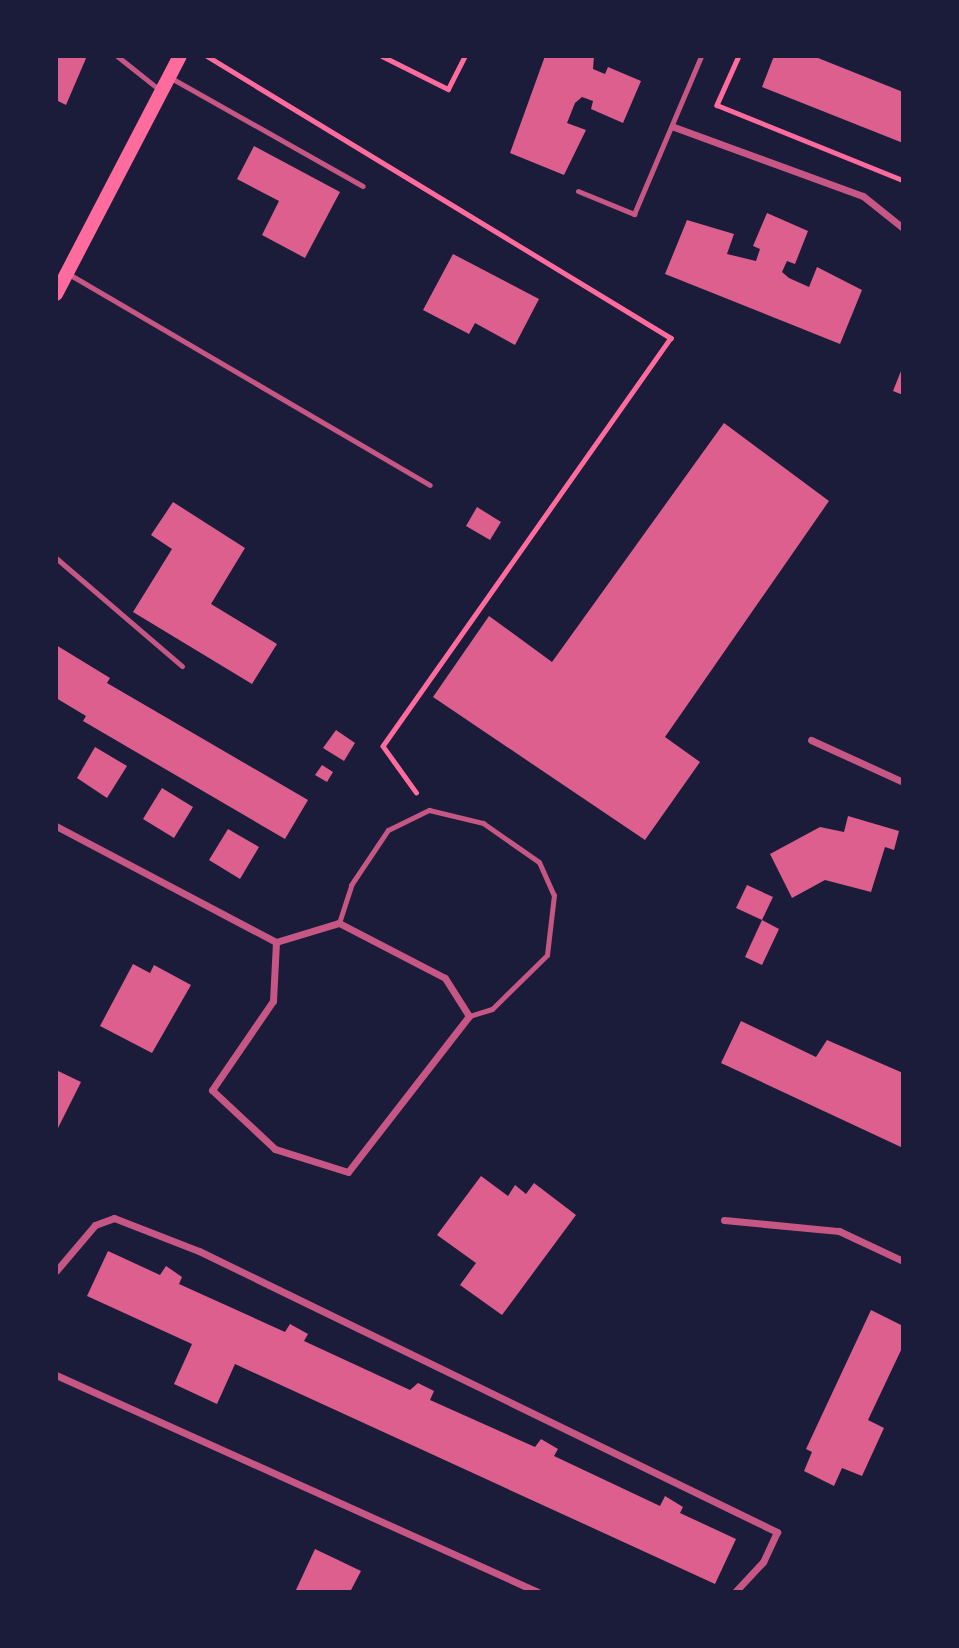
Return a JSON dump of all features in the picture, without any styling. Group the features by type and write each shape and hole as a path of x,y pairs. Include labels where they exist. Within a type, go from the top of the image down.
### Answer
{"main road":[{"path":"56,294 180,56"}],"street":[{"path":"674,127 863,196 903,228"},
{"path":"811,740 903,782"},
{"path":"56,826 276,942 339,923 445,978 469,1016 348,1172 275,1149 212,1090 273,1001 276,942"},
{"path":"56,1271 95,1225 114,1218 199,1251 777,1532 763,1562 735,1592"},
{"path":"724,1220 839,1231 903,1261"},
{"path":"56,1375 538,1592"}],"lane":[{"path":"117,56 162,92"},
{"path":"578,191 634,214 674,127 701,56"},
{"path":"169,77 363,186"},
{"path":"66,272 430,485"},
{"path":"56,558 182,666"},
{"path":"339,923 351,885 388,830 429,810 483,823 538,862 554,895 547,955 492,1009 469,1016"}],"path":[{"path":"207,56 671,338 383,746 429,810"},
{"path":"383,56 448,89 465,56"},
{"path":"739,56 717,106 903,180"}],"building":[{"path":"56,56 87,56 66,105 56,100"},
{"path":"545,56 594,56 593,69 605,74 608,67 641,81 623,123 591,109 593,101 582,97 575,103 567,123 586,130 564,175 510,153"},
{"path":"774,56 813,56 903,92 903,143 762,87"},
{"path":"254,146 340,192 305,258 262,235 279,201 237,179"},
{"path":"767,213 808,231 795,264 787,261 782,272 789,278 809,287 817,267 862,290 840,344 665,274 687,220 734,234 727,254 756,261 760,249 753,246"},
{"path":"453,254 539,299 515,345 475,323 469,334 423,310"},
{"path":"903,366 903,395 893,391"},
{"path":"724,423 829,501 665,737 700,762 645,840 433,697 489,616 552,662"},
{"path":"173,502 245,548 211,604 277,644 252,684 133,612 172,549 151,535"},
{"path":"477,507 501,522 490,540 466,526"},
{"path":"56,645 110,678 107,683 308,800 285,839 83,721 86,716 56,698"},
{"path":"336,730 355,743 344,761 323,748"},
{"path":"95,747 127,766 107,798 77,778"},
{"path":"322,765 333,772 327,782 315,775"},
{"path":"162,788 193,807 174,838 143,819"},
{"path":"848,816 899,831 894,850 885,847 871,892 825,880 792,898 770,854 820,827 844,832"},
{"path":"228,829 259,847 240,879 209,860"},
{"path":"747,885 773,897 762,920 736,908"},
{"path":"762,920 779,929 762,965 745,957"},
{"path":"133,964 150,973 154,965 191,985 152,1053 100,1026"},
{"path":"741,1021 816,1057 827,1040 903,1073 903,1148 721,1063"},
{"path":"56,1070 81,1082 56,1132"},
{"path":"481,1176 508,1196 515,1185 526,1194 534,1183 576,1215 502,1315 460,1285 476,1263 437,1235"},
{"path":"108,1251 160,1275 166,1266 182,1277 179,1284 285,1332 290,1324 308,1334 304,1341 410,1390 418,1383 434,1391 430,1400 535,1447 541,1439 558,1449 554,1456 660,1506 665,1496 683,1507 680,1513 736,1539 715,1584 235,1364 217,1404 174,1384 192,1344 87,1296"},
{"path":"871,1310 903,1326 903,1346 868,1420 884,1428 862,1476 842,1468 834,1486 804,1471 812,1452 806,1449"},
{"path":"315,1549 361,1571 350,1592 295,1592"}]}
